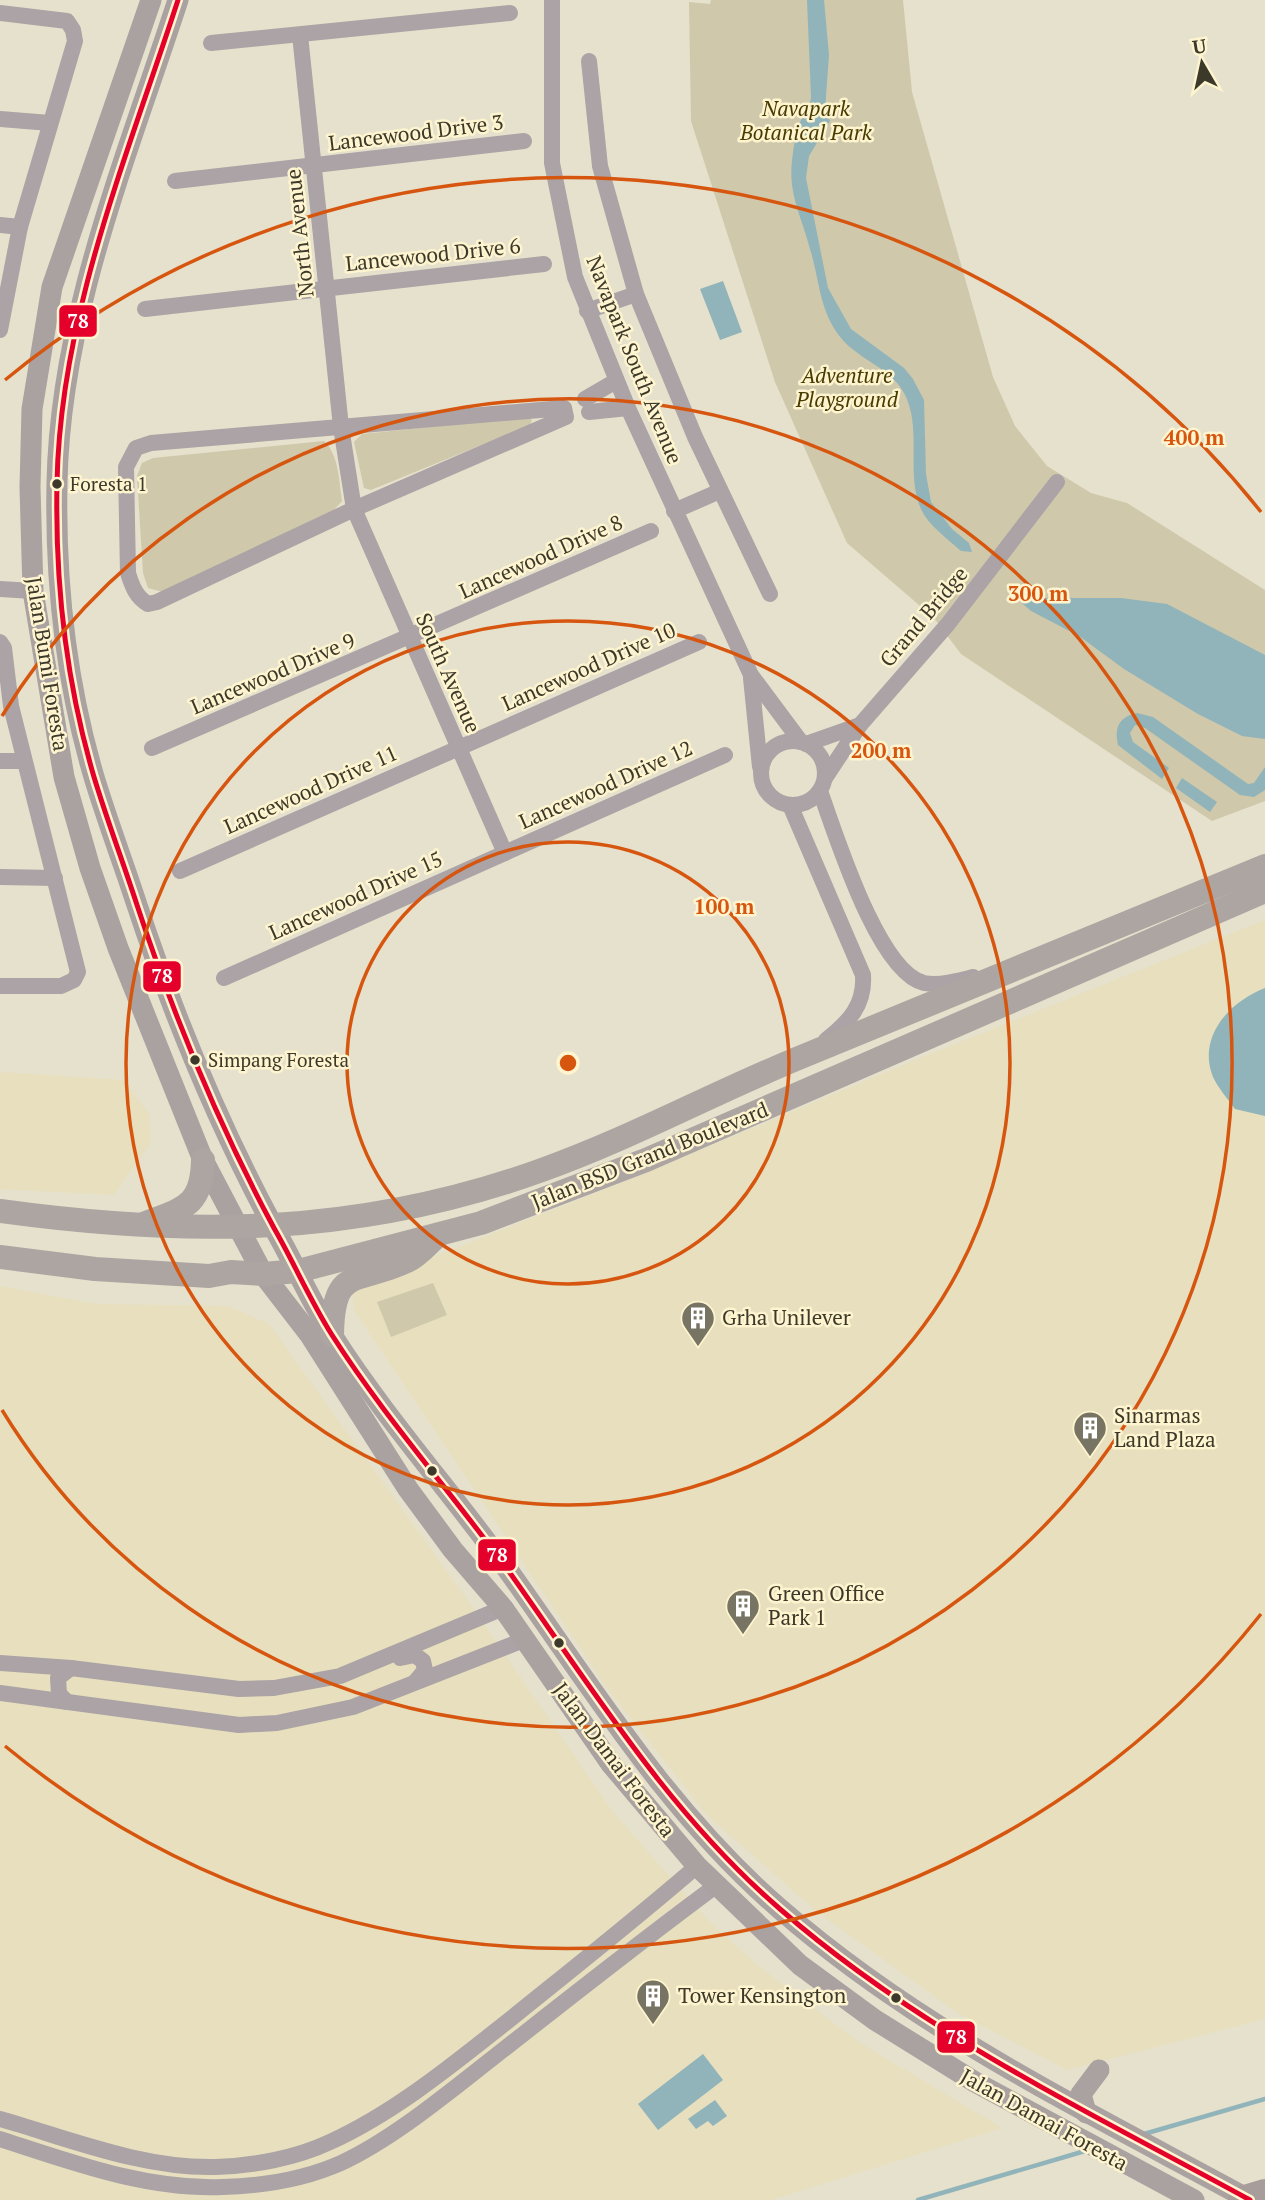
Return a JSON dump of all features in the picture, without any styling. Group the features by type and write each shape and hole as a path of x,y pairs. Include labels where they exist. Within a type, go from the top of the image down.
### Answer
{"highway":[{"path":"1242,2200 1265,2193"}],"main road":[{"name":"Jalan Bumi Foresta","path":"151,0 52,287 32,409 30,487 33,590 64,778 90,868 118,948 203,1160 237,1229"},
{"name":"Jalan Bumi Foresta","path":"178,0 82,294 63,409 57,480 60,595 68,656 93,772 190,1054 248,1180 274,1226"},
{"path":"52,287 82,294"},
{"name":"Jalan BSD Grand Boulevard","path":"0,1258 95,1269 209,1276 231,1272 262,1274 298,1271 437,1236 545,1200 646,1160 1223,896 1265,866"},
{"name":"Jalan BSD Grand Boulevard","path":"0,1211 135,1227 211,1226 237,1229 346,1219 421,1205 524,1177 596,1149 794,1060 1032,961 1223,896 1265,891"},
{"path":"135,1227 180,1210 195,1198 203,1180 203,1160"},
{"name":"Jalan Damai Foresta","path":"274,1226 332,1335 491,1547 637,1754 706,1838 794,1921 896,1999 984,2056 1250,2200"},
{"name":"Jalan Damai Foresta","path":"237,1229 262,1274 310,1335 408,1489 453,1550 526,1639 611,1764 697,1866 800,1965 867,2014 975,2082 1137,2172 1194,2200"},
{"path":"332,1335 334,1299 346,1282 406,1262 437,1236"},
{"path":"1086,2113 1081,2094 1100,2070"}],"street":[{"name":"Navapark South Avenue","path":"552,0 552,163 569,258 587,311 628,408 751,675 803,743"},
{"path":"0,13 67,22 74,30 75,40 20,227 0,329"},
{"path":"211,43 510,13"},
{"name":"North Avenue","path":"300,35 341,427 354,509"},
{"path":"589,61 600,166 636,294 720,491 771,594"},
{"path":"0,119 50,123"},
{"name":"Lancewood Drive 3","path":"175,181 524,141"},
{"path":"0,225 20,227"},
{"name":"Lancewood Drive 6","path":"145,309 544,264"},
{"path":"587,311 636,294"},
{"path":"616,380 587,405 628,408"},
{"path":"565,413 157,602 148,604 140,600 128,573 126,467 136,448 150,443 341,427 565,413"},
{"name":"Grand Bridge","path":"822,785 860,725 948,624 1057,482"},
{"path":"674,511 720,491"},
{"name":"South Avenue","path":"354,509 505,853"},
{"name":"Lancewood Drive 8","path":"410,638 651,531"},
{"path":"0,589 33,590"},
{"name":"Lancewood Drive 9","path":"152,748 410,638"},
{"path":"0,642 4,648 11,706 77,959 78,972 74,980 61,986 0,986"},
{"name":"Lancewood Drive 10","path":"458,747 699,642"},
{"name":"Navapark South Avenue","path":"751,675 760,771"},
{"path":"822,785 807,802 790,805 770,796 761,782 760,771 766,755 784,742 803,743 860,725"},
{"path":"803,743 822,760 822,785 846,862 866,909 894,962 906,975 925,983 971,978 1032,961"},
{"name":"Lancewood Drive 11","path":"180,871 458,747"},
{"name":"Lancewood Drive 12","path":"505,853 725,755"},
{"path":"0,761 24,761"},
{"path":"790,805 863,975 861,1002 842,1027 794,1060"},
{"name":"Lancewood Drive 15","path":"223,978 505,853"},
{"path":"820,874 846,862"},
{"path":"0,877 55,878"},
{"path":"840,920 866,909"},
{"path":"0,1663 71,1668 239,1689 313,1684 373,1663 502,1608"},
{"path":"0,1693 239,1725 277,1723 353,1707 526,1639"},
{"path":"373,1663 415,1656 423,1661 425,1670 415,1682"},
{"path":"67,1702 59,1694 58,1678 71,1668"},
{"path":"0,2119 133,2157 175,2166 217,2167 281,2158 329,2143 413,2093 631,1923 697,1866"},
{"path":"0,2139 80,2164 173,2185 221,2188 287,2180 341,2162 406,2122 717,1885"},
{"path":"631,1923 645,1940"}],"shaded area":[{"path":"1265,920 1265,2019 1067,2070 956,2012 815,1910 708,1816 610,1692 355,1312 352,1289 636,1177 913,1061"},
{"path":"0,1072 123,1080 149,1114 150,1143 114,1195 0,1189"},
{"path":"0,1286 96,1304 228,1306 269,1324 468,1601 613,1812 708,1920 756,1964 860,2043 1002,2128 771,2200 0,2200"}],"green space":[{"name":"Navapark Botanical Park","path":"711,0 903,0 912,92 993,377 1015,426 1047,466 1091,493 1127,503 1265,590 1265,801 1212,821 961,654 934,618 847,543 775,382 691,121 689,2 710,4"},
{"path":"528,417 532,420 530,425 371,490 364,488 354,442 362,434"},
{"path":"324,441 333,453 339,477 342,501 334,510 163,592 148,588 143,573 137,476 142,463 153,458"},
{"path":"433,1283 447,1315 391,1337 377,1302"}],"water":[{"path":"807,0 824,0 829,55 825,110 830,121 809,156 806,178 828,288 851,329 904,368 913,379 924,400 926,474 931,502 952,529 969,543 972,552 961,551 933,526 921,509 914,481 914,436 910,407 904,393 883,370 848,346 834,328 824,306 794,195 791,173 796,134 811,97"},
{"path":"723,281 742,332 720,340 700,289"},
{"path":"1013,586 1021,587 1041,598 1121,598 1167,604 1265,655 1265,739 1242,736 1198,714 1124,669 1079,636 1031,611 1015,597"},
{"path":"1137,713 1153,717 1248,784 1254,783 1265,767 1265,790 1254,797 1240,795 1145,728 1135,725 1130,733 1133,742 1169,768 1162,779 1118,745 1119,724 1126,717"},
{"path":"1182,778 1217,802 1210,812 1176,788"},
{"path":"1265,988 1265,1116 1235,1109 1213,1077 1209,1048 1213,1035 1229,1012 1239,1002"},
{"path":"703,2054 723,2080 658,2130 638,2104"},
{"path":"715,2100 727,2116 713,2126 708,2121 696,2129 688,2119"}],"waterway":[{"path":"1144,2134 1265,2099"},
{"path":"918,2200 1085,2151"}],"transit line":[{"name":"78","path":"178,0 118,178 83,298 61,421 57,483 58,557 69,668 94,777 166,988 198,1070 234,1149 316,1308 352,1366 510,1573 635,1749 668,1792 740,1872 834,1953 948,2032 1067,2101 1250,2200"}],"place":[{"name":"Foresta 1","path":"57,484"},
{"name":"Simpang Foresta","path":"195,1060"},
{"name":"Grha Unilever","path":"698,1348"},
{"name":"Sinarmas Land Plaza","path":"1090,1458"},
{"name":"Green Office Park 1","path":"743,1636"},
{"name":"Tower Kensington","path":"653,2026"}],"park label":[{"name":"Adventure Playground","path":"847,388"}]}
